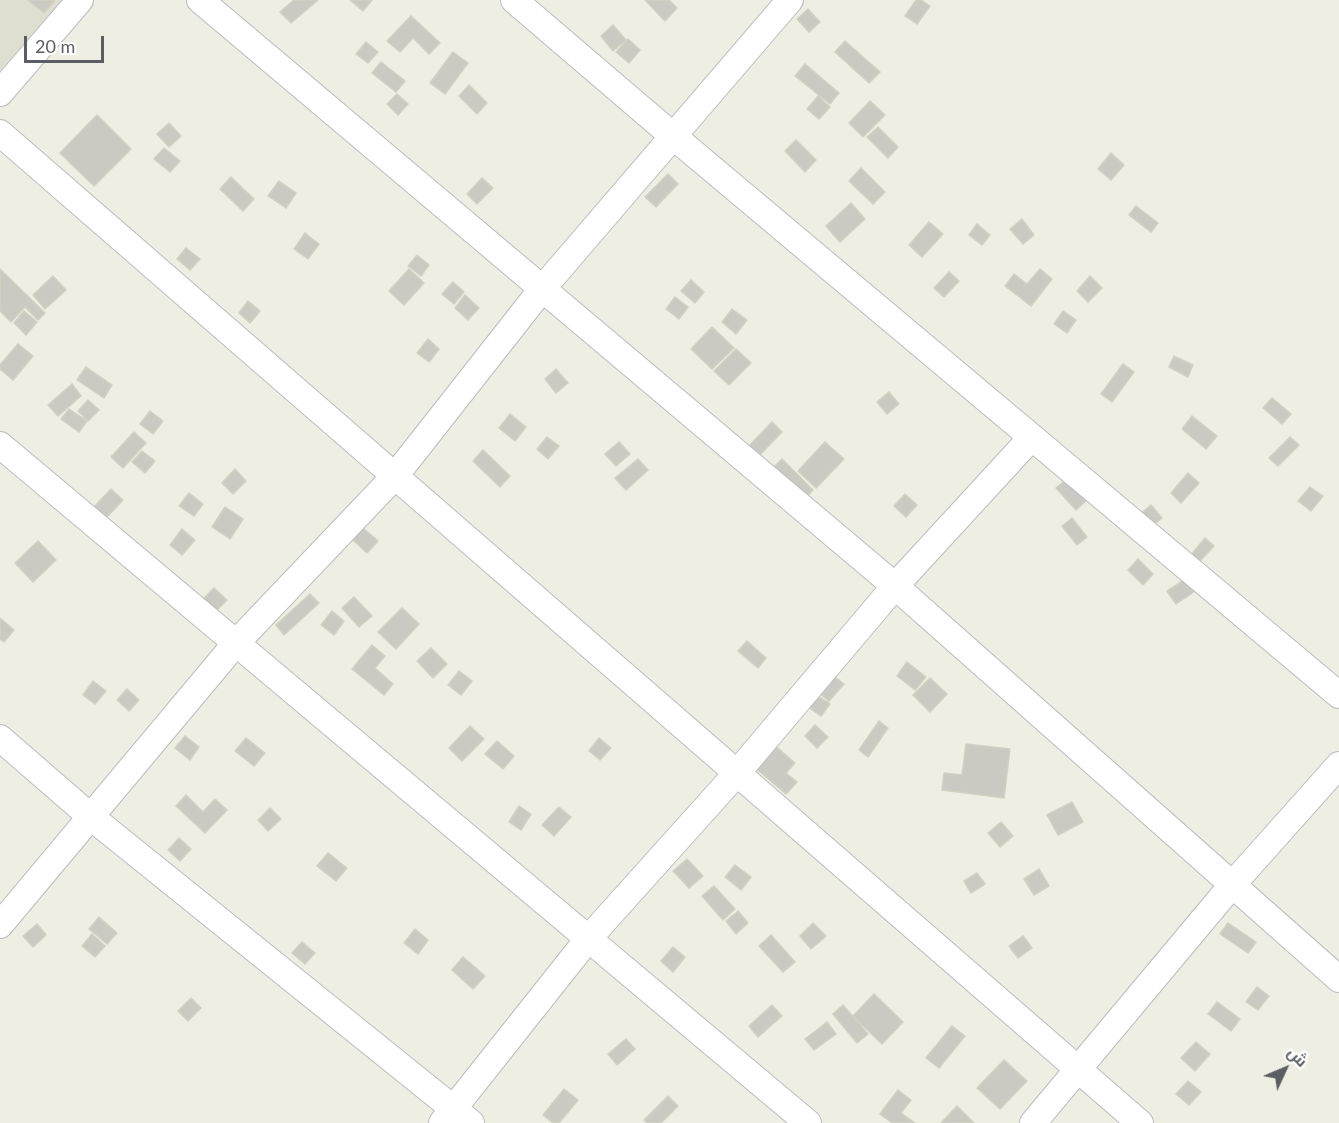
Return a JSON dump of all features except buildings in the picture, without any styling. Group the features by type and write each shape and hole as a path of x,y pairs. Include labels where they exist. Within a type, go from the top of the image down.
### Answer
{"street":[{"path":"0,93 80,0"},
{"path":"200,0 895,586 1339,980"},
{"path":"514,0 1339,695"},
{"path":"0,925 236,643 395,476 542,289 790,0"},
{"path":"0,134 1140,1123"},
{"path":"0,738 91,817 455,1118 588,939 737,773 895,586 1032,437"},
{"path":"0,445 808,1123"},
{"path":"1033,1123 1232,885 1339,765"}],"shaded area":[{"path":"0,0 62,0 0,71"}]}
